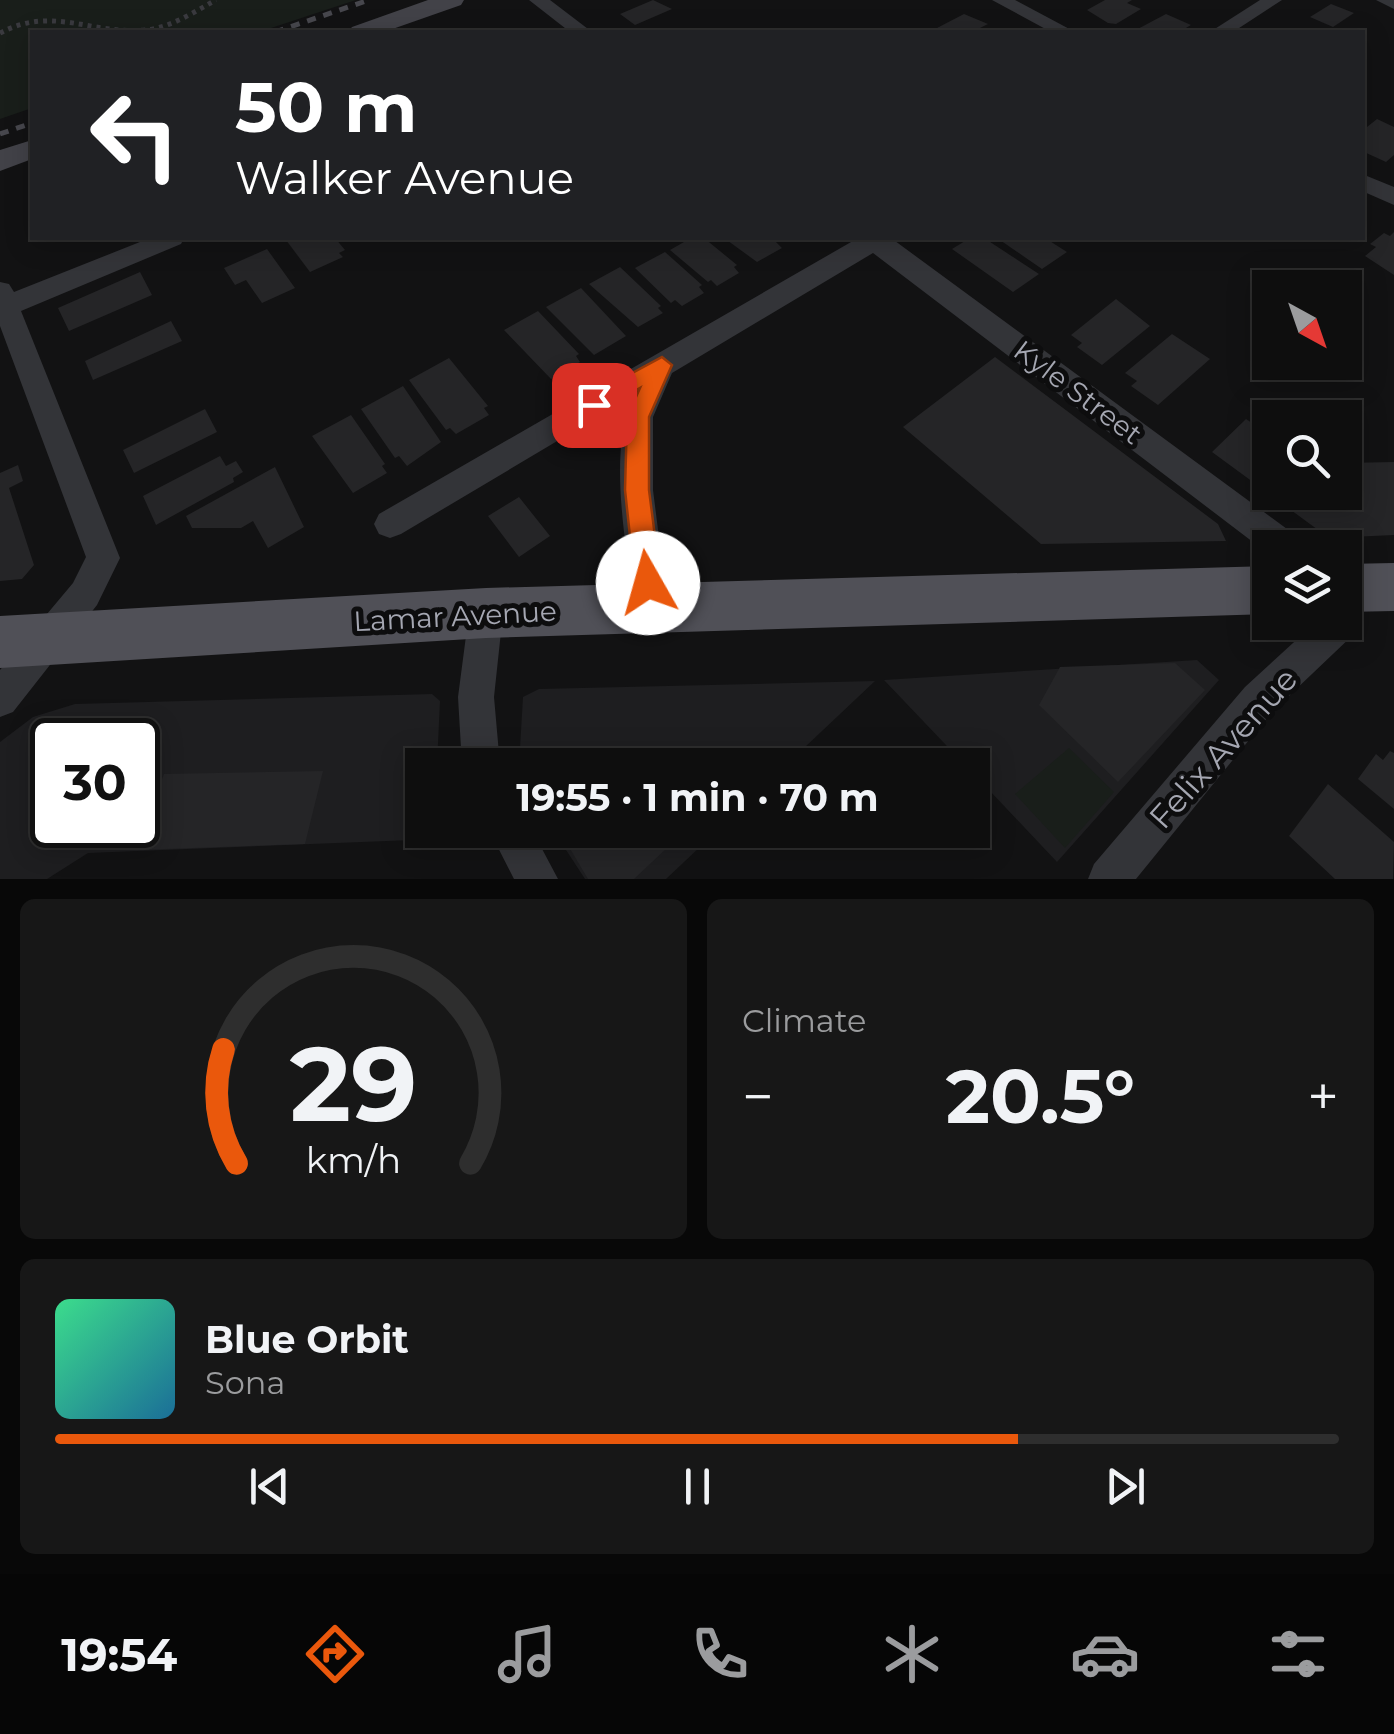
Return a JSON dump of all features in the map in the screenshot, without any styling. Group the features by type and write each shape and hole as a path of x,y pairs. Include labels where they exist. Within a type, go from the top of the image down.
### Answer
{"main road":[{"path":"367,30 452,0"},
{"path":"0,161 30,151"},
{"name":"Lamar Avenue","path":"0,642 486,613 1252,591"}],"street":[{"path":"538,0 579,30"},
{"path":"1001,0 1062,30"},
{"path":"1223,30 1274,0"},
{"path":"1385,0 1394,4"},
{"path":"1365,182 1394,197"},
{"path":"0,699 85,594 104,558 3,298 166,240"},
{"path":"390,524 871,240"},
{"name":"Kyle Street","path":"877,240 1262,530"},
{"path":"651,609 637,490 638,417 662,365"},
{"name":"Felix Avenue","path":"1109,879 1258,700 1367,600"},
{"path":"480,748 476,697 486,613"},
{"path":"519,848 537,879"}],"path":[{"path":"0,33 16,24 42,18 144,30 182,18 216,0"}],"shaded area":[{"path":"0,0 356,0 265,30 30,30 30,109 0,119"},
{"path":"1197,660 1219,680 1057,862 990,791 990,748 949,748 884,680"},
{"path":"875,681 804,748 520,748 523,697 539,689"},
{"path":"432,694 440,701 438,748 405,748 405,840 88,853 47,879 0,879 0,742 30,719 30,848 160,848 160,718 33,717 75,704"},
{"path":"1069,748 1114,792 1065,848 1015,794"},
{"path":"565,848 699,848 666,879 585,879"}],"building":[{"path":"653,0 672,9 635,25 620,14"},
{"path":"1105,0 1132,0 1127,3 1141,9 1116,24 1108,23 1087,10"},
{"path":"1331,4 1354,13 1333,27 1310,17"},
{"path":"964,14 988,24 976,30 937,28"},
{"path":"1166,14 1191,25 1182,30 1136,30"},
{"path":"1377,119 1394,127 1394,155 1386,162 1365,152 1365,129"},
{"path":"1394,232 1394,275 1365,256 1376,247 1370,244 1384,233 1390,236"},
{"path":"286,240 337,240 345,250 339,253 343,257 310,272"},
{"path":"688,240 706,240 737,265 734,267 739,273 717,286 670,250"},
{"path":"727,240 774,240 782,248 757,262"},
{"path":"967,240 987,240 1039,274 1013,292 952,249"},
{"path":"1000,240 1048,240 1067,252 1042,269"},
{"path":"267,249 295,288 262,303 246,280 235,285 224,268"},
{"path":"665,252 702,285 699,287 704,293 682,306 675,300 671,303 635,268"},
{"path":"620,267 661,306 658,308 663,313 638,327 589,284"},
{"path":"140,272 152,295 69,331 58,308"},
{"path":"581,288 626,336 594,355 546,307"},
{"path":"1116,299 1150,326 1102,365 1077,347 1082,343 1071,335"},
{"path":"538,311 579,354 576,356 580,362 551,379 504,330"},
{"path":"171,321 182,341 93,380 85,361"},
{"path":"1172,334 1210,359 1158,405 1131,386 1137,381 1125,373"},
{"path":"995,357 1218,524 1226,541 1041,544 903,427"},
{"path":"449,358 488,406 484,408 489,415 456,434 450,428 446,430 409,380"},
{"path":"403,386 441,442 407,466 399,456 395,458 361,409"},
{"path":"205,409 217,432 134,473 123,450"},
{"path":"351,415 385,464 382,466 387,473 353,493 312,436"},
{"path":"1246,419 1252,423 1252,481 1212,452"},
{"path":"220,456 226,466 236,461 243,472 233,478 234,482 156,525 143,496"},
{"path":"1394,462 1394,535 1362,536 1362,530 1318,530 1291,510 1362,510 1362,463"},
{"path":"18,465 23,481 9,488 34,565 22,579 0,581 0,473"},
{"path":"275,467 304,527 268,548 253,521 241,528 192,528 186,516"},
{"path":"519,497 550,536 519,557 488,516"},
{"path":"1175,663 1205,690 1118,782 1039,705 1060,667"},
{"path":"1390,751 1394,753 1394,809 1358,779 1376,754 1383,760"},
{"path":"323,771 305,844 137,850 160,848 160,785 164,774"},
{"path":"1328,784 1394,842 1393,879 1335,879 1289,836"},
{"path":"570,848 667,848 634,879 588,879"}],"railway":[{"path":"281,30 369,0"},
{"path":"0,134 30,124"}],"route":[{"path":"594,405 662,365 638,417 637,490 648,583"}]}
